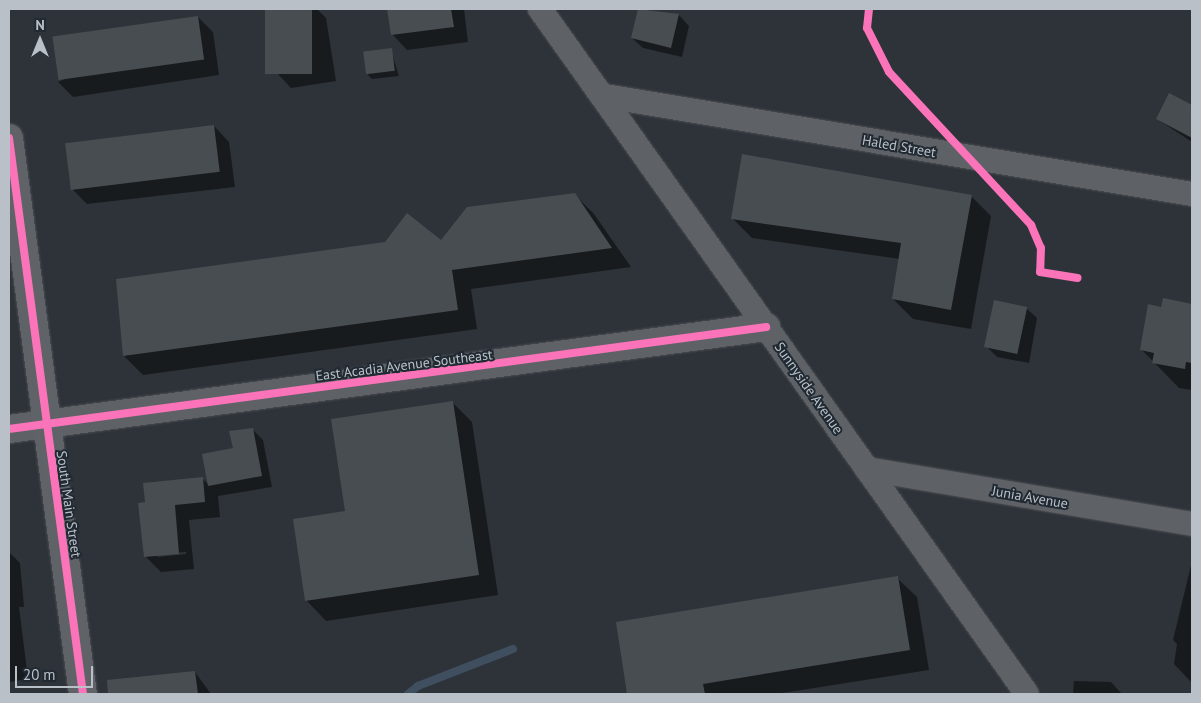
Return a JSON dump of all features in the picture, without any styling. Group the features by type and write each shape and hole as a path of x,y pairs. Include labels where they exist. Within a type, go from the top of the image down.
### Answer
{"main road":[{"name":"South Main Street","path":"9,138 44,424 83,694"}],"street":[{"name":"Sunnyside Avenue","path":"540,9 605,96 766,327 1027,694"},
{"name":"Haled Street","path":"605,96 1192,194"},
{"name":"East Acadia Avenue Southeast","path":"9,430 766,327"},
{"name":"Junia Avenue","path":"867,469 1192,524"}],"building":[{"path":"265,9 312,9 312,74 265,74"},
{"path":"387,9 451,9 454,27 391,35"},
{"path":"638,9 679,14 671,48 631,38"},
{"path":"198,16 204,60 59,80 52,36"},
{"path":"392,48 395,71 366,74 363,52"},
{"path":"1169,93 1192,105 1192,138 1156,119"},
{"path":"214,125 220,172 71,190 65,143"},
{"path":"742,154 972,195 951,310 892,299 901,243 731,219"},
{"path":"575,193 612,248 452,270 458,310 123,356 116,279 385,242 407,213 441,240 467,207"},
{"path":"1163,298 1192,304 1192,363 1186,362 1185,369 1152,363 1154,353 1140,350 1148,304 1161,307"},
{"path":"994,300 1027,307 1017,354 984,347"},
{"path":"453,401 479,575 305,601 293,519 345,511 331,419"},
{"path":"253,428 262,476 208,486 202,454 233,448 229,431"},
{"path":"203,477 205,502 175,505 179,554 144,557 138,503 145,502 143,483"},
{"path":"898,576 910,650 703,684 705,694 627,694 616,622"},
{"path":"195,671 198,694 108,694 107,680"}],"waterway":[{"path":"408,694 418,686 513,649"}],"cycle path":[{"path":"869,9 867,28 889,72 1031,225 1041,248 1040,272 1078,278"},
{"path":"9,138 83,694"},
{"path":"9,429 766,327"}]}
